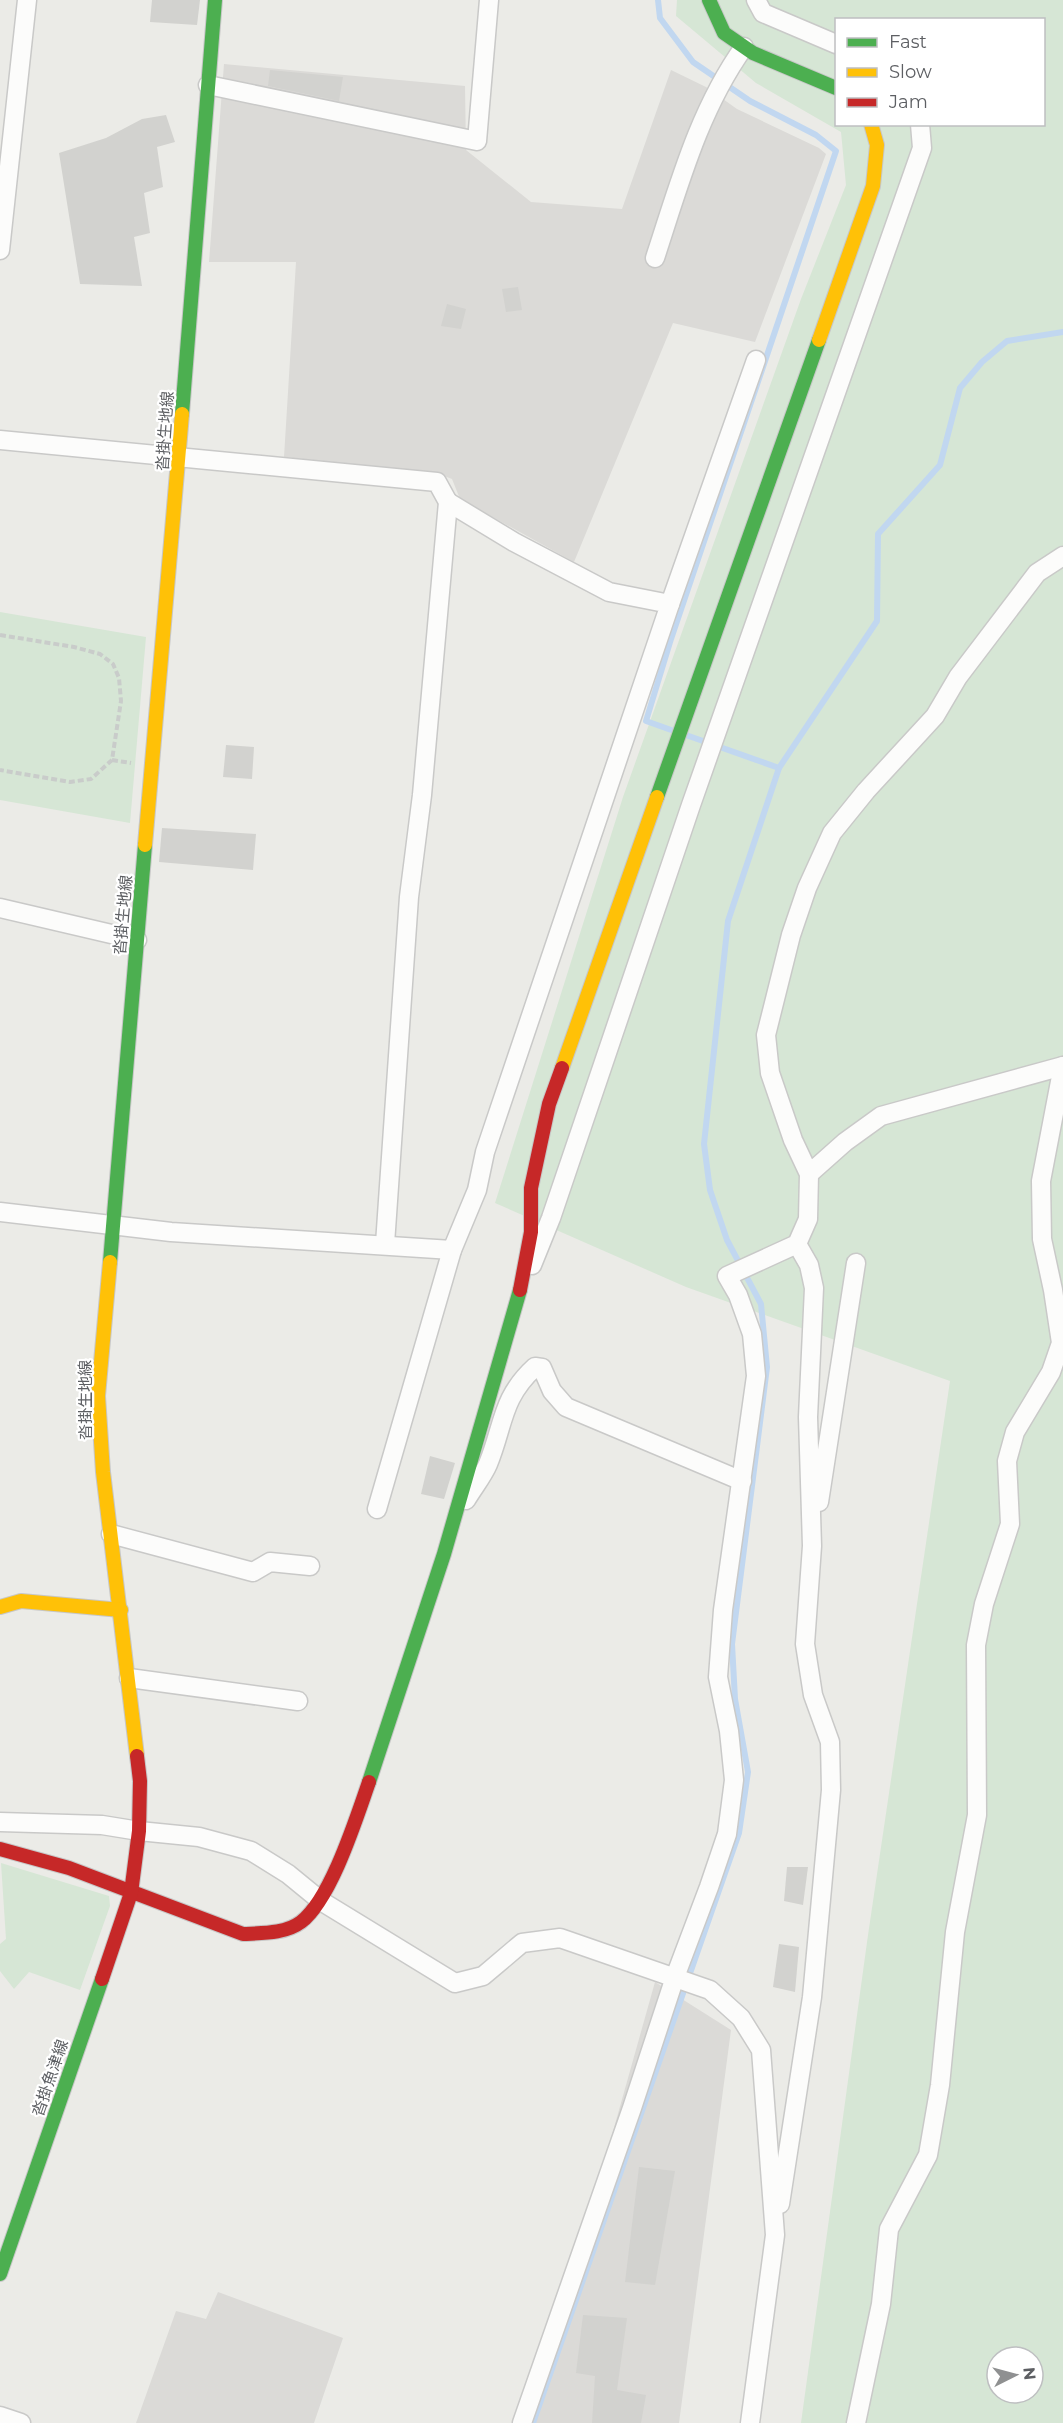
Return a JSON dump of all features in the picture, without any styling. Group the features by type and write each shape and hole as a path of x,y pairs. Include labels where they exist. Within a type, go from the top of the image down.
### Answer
{"main road":[{"name":"沓掛生地線","path":"139,1832 140,1781 103,1472 98,1396 179,458 215,0"},
{"path":"709,0 724,33 744,47 753,53 835,87"},
{"path":"0,1849 69,1868 243,1934 274,1933 300,1923 321,1901 355,1823 455,1516 524,1277 531,1232 531,1188 549,1104 873,186 877,145 872,126"},
{"path":"0,1607 21,1601 121,1610"},
{"name":"沓掛魚津線","path":"0,2274 131,1893 139,1832"}],"street":[{"path":"0,250 27,0"},
{"path":"208,85 477,141 489,0"},
{"path":"756,0 763,13 835,43"},
{"path":"655,258 710,102 744,47"},
{"path":"524,1277 536,1259 551,1218 691,805 922,148 920,126"},
{"path":"377,1509 452,1250 477,1190 485,1152 670,604 756,360"},
{"path":"0,440 437,482 448,502 514,542 609,592 670,604"},
{"path":"385,1244 409,897 422,795 448,502"},
{"path":"522,2423 625,2130 675,1977 727,1834 734,1780 729,1731 718,1677 723,1611 756,1376 752,1334 738,1295 727,1276 797,1245 808,1219 809,1174 793,1140 770,1073 766,1035 792,935 807,888 832,833 866,791 935,716 958,677 1037,573 1063,556"},
{"path":"0,908 137,940"},
{"path":"809,1174 845,1142 880,1116 1063,1066 1041,1181 1042,1239 1061,1343 1051,1372 1015,1432 1006,1461 1010,1524 984,1604 976,1644 977,1815 956,1932 940,2085 928,2155 889,2229 880,2304 856,2423"},
{"path":"0,1212 171,1232 452,1250"},
{"path":"797,1245 809,1265 814,1288 808,1417 812,1546"},
{"path":"750,2423 775,2235 812,1997 831,1790 830,1742 813,1695 805,1644 812,1546 856,1263"},
{"path":"455,1516 488,1465 503,1414 519,1382 535,1367 542,1368 552,1391 566,1407 741,1480"},
{"path":"111,1534 253,1572 270,1562 309,1566"},
{"path":"129,1678 298,1701"},
{"path":"0,1822 102,1824 139,1832 199,1837 251,1851 288,1874 321,1901 455,1983 483,1976 522,1943 560,1938 710,1990 741,2018 761,2050 775,2235"},
{"path":"0,2416 21,2423"}],"path":[{"path":"0,635 74,647 100,654 113,664 119,678 122,701 112,760 91,779 70,782 0,770"}],"shaded area":[{"path":"224,64 465,86 466,150 531,202 622,209 671,70 706,87 737,109 819,148 826,154 755,342 673,323 574,562 460,499 452,479 434,472 284,457 296,262 209,262"},
{"path":"655,1982 731,2030 679,2423 518,2423 603,2167"},
{"path":"218,2292 343,2338 314,2423 136,2423 176,2311 206,2319"}],"green space":[{"path":"677,0 1063,0 1063,2423 801,2423 868,1935 950,1381 686,1287 495,1203 623,797 801,299 846,185 841,132 756,83 676,16"},
{"path":"0,612 146,637 130,823 0,800"},
{"path":"1,1863 109,1896 110,1906 80,1990 29,1972 14,1989 0,1971 0,1944 6,1939"}],"building":[{"path":"152,0 200,0 197,25 150,22"},
{"path":"270,70 343,77 339,101 268,86"},
{"path":"166,115 175,142 157,147 163,187 144,193 150,233 134,237 142,286 80,284 59,153 106,138 142,119"},
{"path":"518,287 522,310 506,312 502,289"},
{"path":"447,304 466,309 461,329 441,326"},
{"path":"226,745 254,747 252,779 223,777"},
{"path":"162,828 256,834 253,870 159,862"},
{"path":"430,1456 455,1463 444,1499 421,1494"},
{"path":"787,1867 808,1867 803,1905 784,1901"},
{"path":"779,1944 799,1947 795,1992 773,1987"},
{"path":"639,2167 675,2171 655,2285 625,2282"},
{"path":"583,2315 627,2318 617,2390 646,2395 641,2423 592,2423 595,2376 576,2373"}],"waterway":[{"path":"658,0 660,18 693,62 750,101 816,135 836,151 671,639 646,721 674,731"},
{"path":"533,2423 739,1833 748,1772 735,1699 732,1644 767,1367 761,1304 727,1240 710,1190 704,1144 728,921 779,768 877,621 878,534 940,465 960,388 982,362 1007,341 1063,332"},
{"path":"686,735 779,768"}],"traffic: fast":[{"path":"182,414 215,0"},
{"path":"709,0 724,33 753,53 835,88"},
{"path":"657,797 819,340"},
{"path":"110,1262 145,845"},
{"path":"369,1782 444,1554 520,1290"},
{"path":"0,2274 102,1979"}],"traffic: slow":[{"path":"819,340 873,186 877,145 872,126"},
{"path":"145,845 182,414"},
{"path":"562,1068 657,797"},
{"path":"110,1262 98,1396 103,1472 137,1756"},
{"path":"0,1607 21,1601 121,1610"}],"traffic: jam":[{"path":"520,1290 531,1232 531,1188 549,1104 562,1068"},
{"path":"102,1979 131,1893 139,1831 140,1781 137,1756"},
{"path":"0,1849 69,1868 243,1934 281,1931 301,1922 322,1896 350,1836 369,1782"}]}
